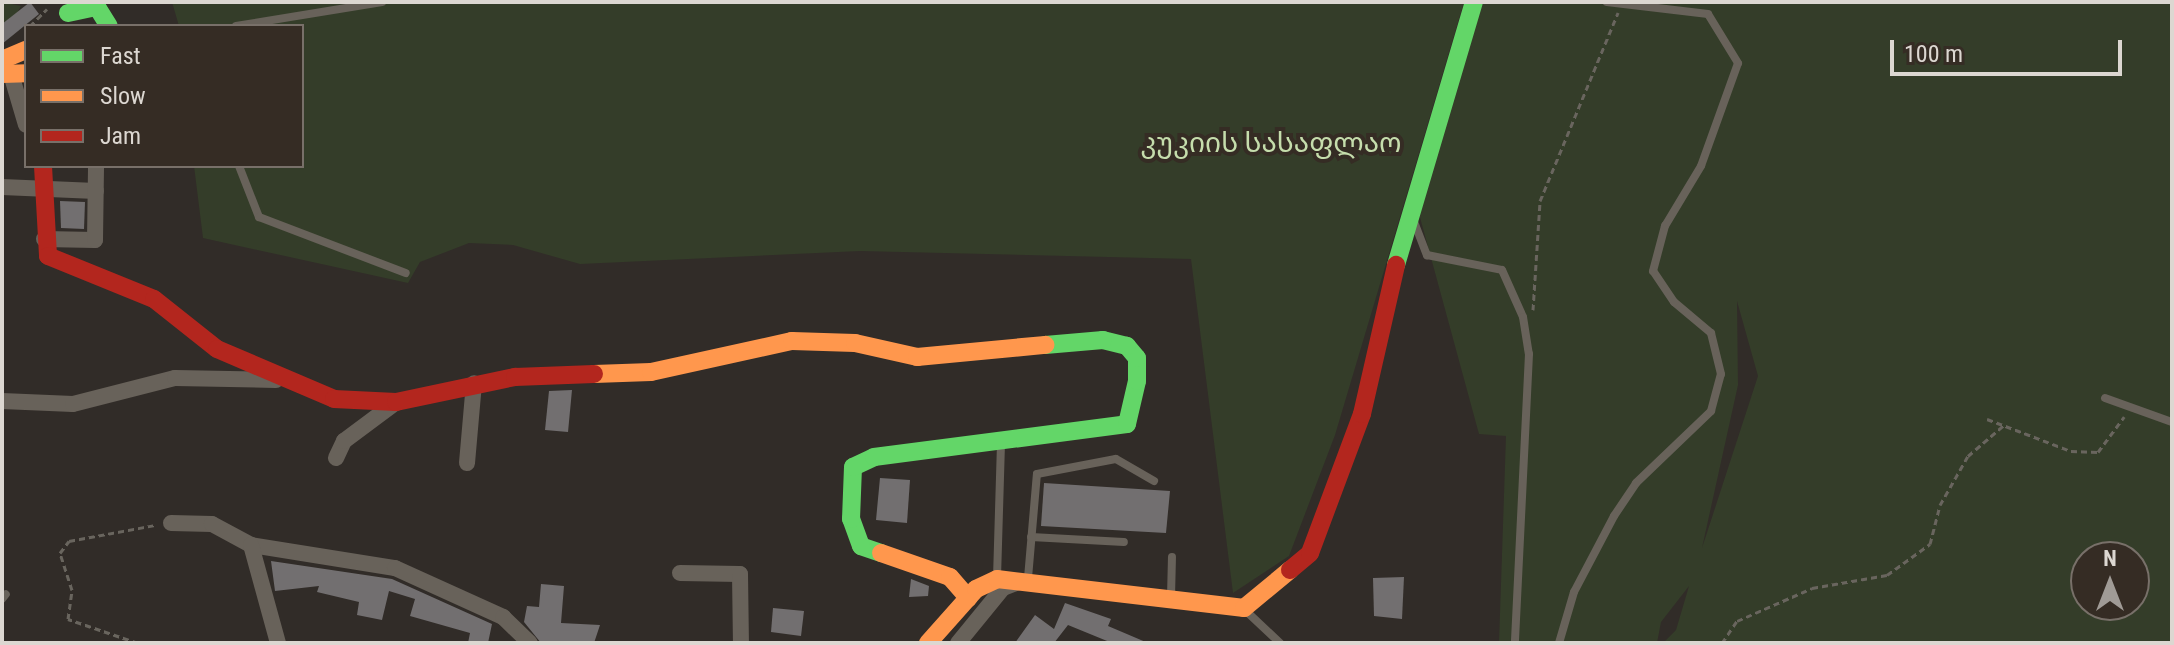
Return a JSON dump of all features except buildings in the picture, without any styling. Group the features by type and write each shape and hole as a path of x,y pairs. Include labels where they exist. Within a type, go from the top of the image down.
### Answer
{"street":[{"path":"109,24 113,2"},
{"path":"958,643 976,604 997,579 1028,579 1171,602 1244,608 1282,584 1310,553 1336,492 1409,211 1474,2"},
{"path":"66,18 97,7 108,24"},
{"path":"24,52 10,70 24,118"},
{"path":"43,168 44,239 48,256 154,299 217,349 334,399 396,402 474,383 651,372 792,341 855,343 917,357 1103,340 1137,358 1127,424 1001,445 874,457 853,467 851,519 861,546 950,577 976,604"},
{"path":"44,239 95,240 96,168"},
{"path":"2,187 96,191"},
{"path":"2,401 73,404 175,378 294,382"},
{"path":"467,463 474,383"},
{"path":"336,458 344,441 396,402"},
{"path":"171,523 212,524 251,545 395,568 503,617 530,643"},
{"path":"251,545 278,643"},
{"path":"680,573 740,574 741,643"},
{"path":"928,643 976,604 1003,588 1028,579"}],"lane":[{"path":"248,24 382,2"},
{"path":"1607,2 1708,14"},
{"path":"1708,14 1713,2"},
{"path":"1559,643 1574,592 1614,516 1636,483 1711,411 1721,374 1711,333 1674,302 1653,271 1665,226 1701,166 1738,63 1708,14"},
{"path":"240,168 259,217 406,273"},
{"path":"1409,211 1427,255 1502,270 1523,317 1529,354 1515,643"},
{"path":"2105,398 2172,422"},
{"path":"997,579 1001,445"},
{"path":"1028,579 1034,480 1042,470 1116,459 1154,481"},
{"path":"1031,537 1124,542"},
{"path":"1171,602 1172,557"},
{"path":"1244,608 1280,643"}],"path":[{"path":"32,24 51,2"},
{"path":"1532,323 1540,201 1621,5"},
{"path":"1987,419 2071,451 2098,452 2131,407"},
{"path":"1722,643 1737,621 1812,588 1887,575 1930,544 1940,505 1968,456 2004,425"},
{"path":"138,643 68,619 72,590 62,547 102,532 171,523"}],"green space":[{"path":"2,2 21,6 2,40"},
{"name":"კუკიის სასაფლაო","path":"172,2 1464,2 1335,435 1289,556 1233,593 1191,259 860,251 580,264 513,245 469,243 420,262 408,283 203,238 194,168 304,168 304,24 178,24"},
{"path":"1483,2 2172,2 2172,643 1663,643 1676,630 1689,586 1661,622 1657,643 1499,643 1506,436 1479,434 1415,199","holes":["1737,301 1758,376 1702,548 1738,385"]}],"traffic: fast":[{"path":"1396,265 1474,2"},
{"path":"68,13 97,7 108,24"},
{"path":"881,553 861,546 851,519 853,467 874,457 1127,424 1137,381 1137,358 1127,346 1103,340 1045,345"}],"traffic: slow":[{"path":"2,60 24,51"},
{"path":"2,74 24,73"},
{"path":"594,374 651,372 792,341 855,343 917,357 1045,345"},
{"path":"881,553 950,577 968,598"},
{"path":"928,643 976,589 997,579 1244,608 1290,570"}],"traffic: jam":[{"path":"43,168 48,256 154,299 217,349 334,399 396,402 515,377 594,374"},
{"path":"1290,570 1310,553 1362,414 1396,265"}]}
